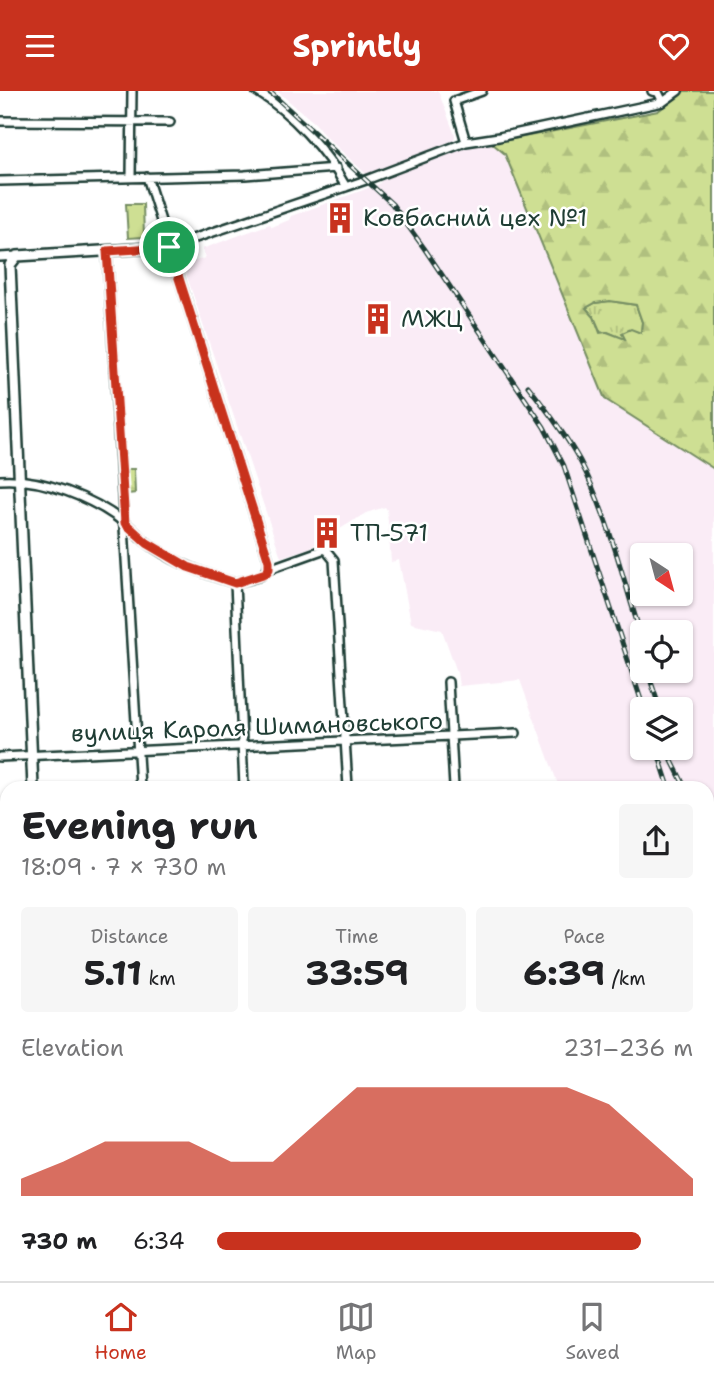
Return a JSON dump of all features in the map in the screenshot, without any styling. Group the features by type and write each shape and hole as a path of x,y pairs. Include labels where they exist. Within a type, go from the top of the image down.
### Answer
{"street":[{"path":"131,177 132,91"},
{"path":"256,91 304,131 336,168 346,187"},
{"path":"466,142 454,101 482,91"},
{"path":"652,91 658,92 663,102"},
{"path":"0,257 169,247 346,187 466,142 663,102 678,91"},
{"path":"0,121 170,122"},
{"path":"0,181 245,174 336,168"},
{"path":"146,177 267,554 269,569"},
{"path":"107,251 140,781"},
{"path":"17,256 10,265 33,781"},
{"path":"0,479 19,478 43,483 79,497 125,523 147,543 188,567 235,583 258,577 269,569 325,549 334,560 348,781"},
{"path":"235,583 244,781"},
{"path":"448,682 454,781"},
{"name":"вулиця Кароля Шимановського","path":"0,757 516,733"}],"shaded area":[{"path":"277,91 438,91 455,135 454,140 366,174 323,134 316,124"},
{"path":"492,143 505,154 605,399 714,469 714,781 557,781 520,680 459,686 457,672 442,630 411,623 399,560 391,562 385,507 366,513 309,548 281,557 183,265 205,258 202,249 270,224 272,227 289,220 291,216 379,184 382,180 469,147"}],"green space":[{"path":"684,91 714,91 714,469 605,399 505,154 492,143 658,111","holes":["610,301 636,305 642,322 641,333 631,329 622,333 625,339 607,332 600,333 594,317 586,308 595,303"]},
{"path":"126,204 143,204 144,237 128,238"},
{"path":"610,301 636,305 642,322 641,333 626,340 608,332 601,333 594,317 586,308 595,303"},
{"path":"126,469 134,469 135,493 127,494"}],"railway":[{"path":"269,91 392,204 544,427 564,466 640,697"},
{"path":"528,386 568,441 590,482 636,620"},
{"path":"651,683 656,697"},
{"path":"660,760 667,781"},
{"path":"672,760 682,781"}],"place":[{"name":"Ковбасний цех №1","path":"340,218"},
{"name":"МЖЦ","path":"378,319"},
{"name":"ТП-571","path":"327,533"}],"route":[{"path":"169,247 269,561 266,573 235,583 188,567 147,543 125,523 107,251 169,247"}]}
